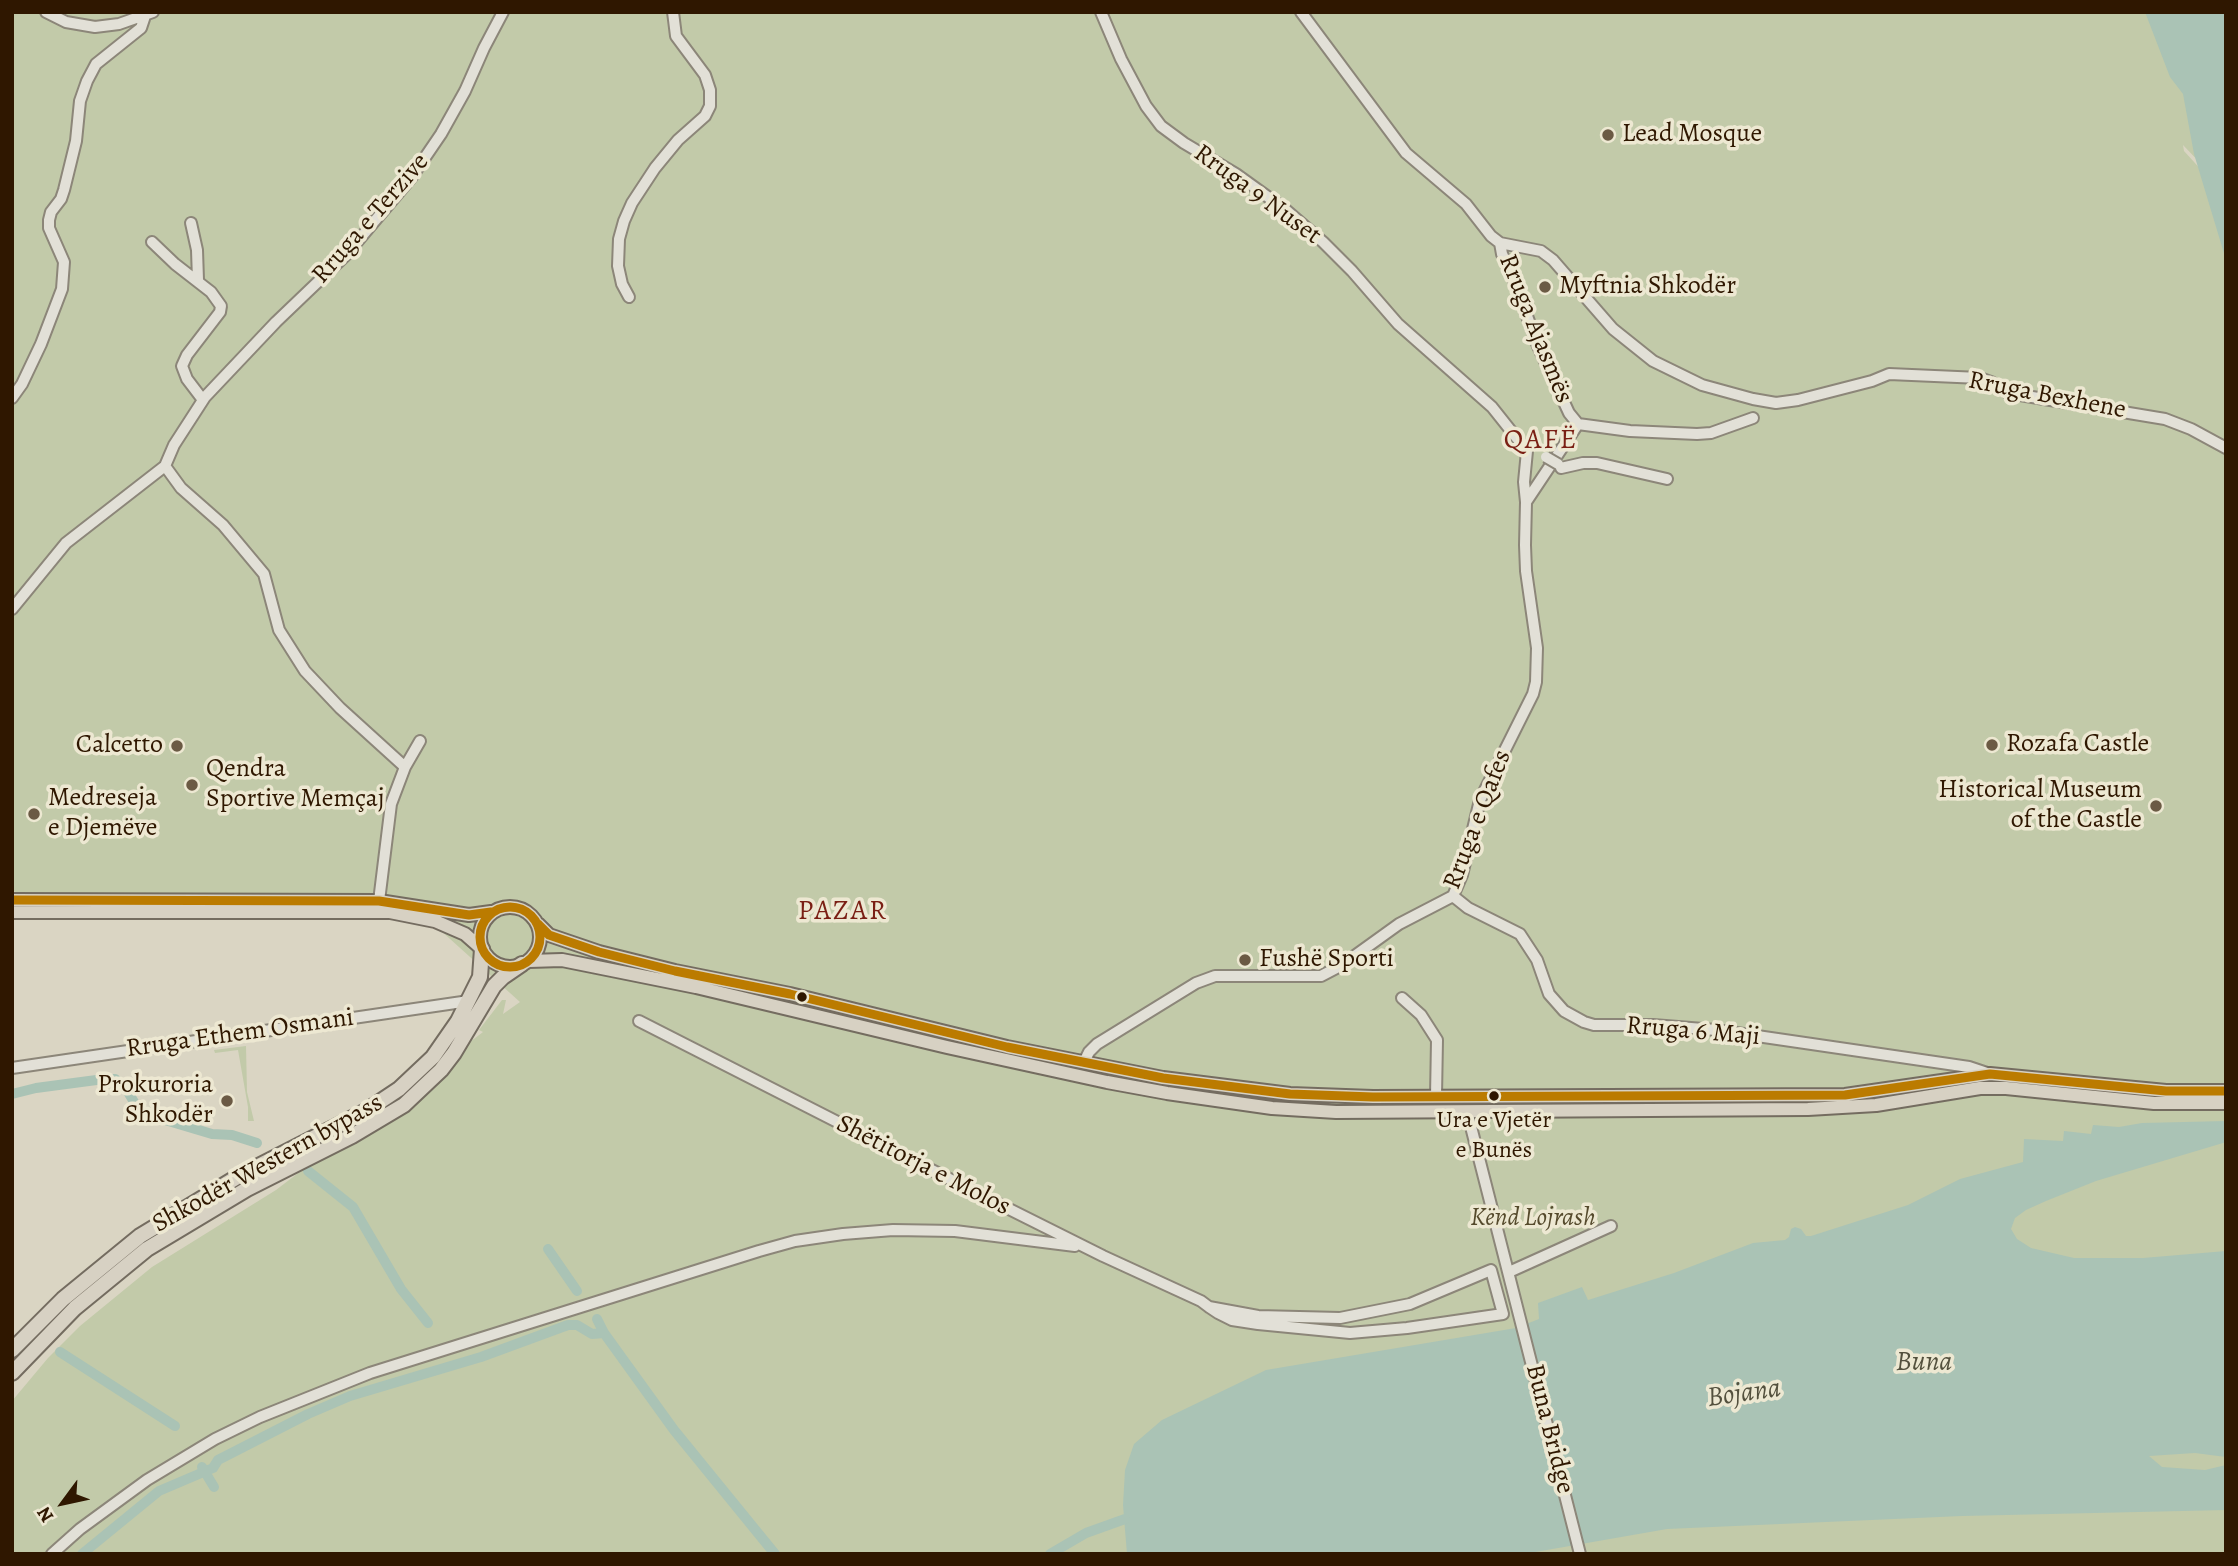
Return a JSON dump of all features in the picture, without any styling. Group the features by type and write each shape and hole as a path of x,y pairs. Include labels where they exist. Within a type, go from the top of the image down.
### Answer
{"highway":[{"name":"Shkodër Western bypass","path":"12,1373 75,1308 147,1249 247,1189 352,1136 404,1105 441,1070 454,1053 475,1003 482,949"},
{"path":"475,1003 525,962"},
{"name":"Shkodër Western bypass","path":"12,1350 63,1299 140,1236 239,1177 366,1111 399,1089 433,1056 475,1003"}],"main road":[{"path":"12,900 379,901 469,915 512,906 531,915 549,935 599,952 675,971 803,997 1007,1047 1200,1084 1290,1094 1336,1097 1859,1094 1990,1074 2166,1091 2226,1091"},
{"path":"12,912 390,912 435,921 465,933 498,965 511,967 525,962 562,960 696,987 947,1047 1167,1093 1272,1108 1336,1112 1808,1109 1876,1105 1980,1088 2006,1088 2154,1103 2226,1103"},
{"path":"482,949 480,936 483,923 491,912"},
{"path":"525,962 537,950 540,937 538,924"}],"street":[{"path":"46,12 66,22 95,27 149,14"},
{"name":"Rruga e Terzive","path":"165,466 174,445 202,400 249,349 346,255 411,178 441,134 465,91 503,12"},
{"path":"629,297 622,284 618,266 619,239 624,221 632,203 655,168 678,140 705,116 710,106 710,90 705,75 676,36 673,12"},
{"name":"Rruga 9 Nuset","path":"1101,12 1121,59 1160,126 1236,174 1286,210 1323,242 1398,324 1479,394 1527,451"},
{"name":"Rruga Ajasmës","path":"1301,12 1406,153 1458,197 1500,243 1538,346 1569,413 1578,424"},
{"path":"12,398 22,384 41,344 62,289 64,262 49,228 49,220 64,190 76,141 80,101 87,81 96,64 141,28 149,14"},
{"path":"191,223 197,250 198,280"},
{"path":"152,242 175,264 198,280 216,297 220,306 219,312 182,366 187,379 202,400"},
{"name":"Rruga Bexhene","path":"1500,243 1533,249 1553,260 1614,329 1653,361 1702,384 1753,399 1776,403 1798,400 1889,374 1980,378 2008,393 2165,419 2191,429 2226,448"},
{"path":"1526,502 1578,424 1630,431 1698,434 1711,433 1753,418"},
{"path":"1527,451 1546,457 1560,466 1597,463 1667,479"},
{"name":"Rruga e Qafes","path":"1084,1062 1097,1044 1196,983 1215,976 1321,975 1342,965 1399,924 1453,896 1462,875 1480,800 1533,694 1536,682 1538,648 1526,571 1524,482 1527,451"},
{"path":"12,610 66,543 165,466 181,488 209,511 264,573 279,630 305,671 340,708 405,766"},
{"path":"379,901 391,804 405,766 420,741"},
{"name":"Rruga 6 Maji","path":"1453,896 1468,908 1520,934 1537,960 1549,994 1564,1012 1584,1022 1594,1025 1653,1025 1716,1030 1969,1067 1990,1074"},
{"path":"1402,998 1421,1015 1437,1040 1436,1096"},
{"name":"Rruga Ethem Osmani","path":"12,1068 475,1003"},
{"name":"Shëtitorja e Molos","path":"639,1021 1085,1247 1202,1301 1209,1307 1232,1320 1350,1333 1503,1314 1491,1270 1410,1304 1340,1318 1258,1316 1209,1307"},
{"name":"Buna Bridge","path":"1467,1111 1580,1554"},
{"path":"1509,1272 1611,1226"},
{"path":"52,1554 80,1529 147,1480 215,1439 270,1412 370,1373 759,1251 795,1241 894,1230 955,1231 1085,1247"}],"green space":[{"name":"Kënd Lojrash","path":"12,12 2226,12 2226,190 2183,145 2184,151 2226,197 2226,1554 12,1554 12,1401 48,1358 80,1326 152,1267 276,1190 483,1032 479,1030 502,1000 506,1000 503,1014 520,1002 409,902 58,902 12,891"},
{"path":"246,1046 247,1092 254,1121 248,1121 238,1050 215,1053 214,1050"}],"water":[{"path":"2145,12 2226,12 2226,260 2194,154 2183,94 2170,77"},
{"name":"Buna","path":"2226,1121 2226,1142 2096,1181 2046,1201 2015,1218 2011,1229 2017,1239 2031,1248 2074,1258 2143,1258 2226,1251 2226,1457 2195,1453 2149,1456 2162,1467 2205,1470 2226,1465 2226,1510 1962,1516 1667,1529 1524,1554 1127,1554 1123,1505 1125,1470 1134,1444 1162,1420 1266,1370 1516,1328 1539,1319 1538,1303 1582,1287 1588,1300 1674,1273 1753,1243 1785,1240 1795,1227 1801,1229 1806,1236 1811,1236 1908,1205 1960,1179 2023,1162 2024,1139 2063,1141 2064,1131 2091,1134 2093,1125 2119,1127 2142,1123"}],"waterway":[{"path":"12,1094 36,1088 115,1079 125,1087 137,1107 155,1117 212,1134 232,1135 257,1143"},
{"path":"308,1171 353,1207 401,1289 428,1323"},
{"path":"548,1249 577,1291"},
{"path":"597,1319 604,1333"},
{"path":"82,1554 159,1491 213,1468 218,1460 308,1414 350,1396 481,1357 568,1325 577,1325 592,1334 604,1333 674,1430 775,1554"},
{"path":"60,1352 175,1426"},
{"path":"202,1467 214,1487"},
{"path":"1050,1554 1086,1533 1125,1519"}],"transit line":[{"path":"12,900 379,901 469,915 491,912"},
{"path":"510,907 527,912 535,920 540,937 535,954 527,962 510,967 493,962 485,954 480,937 485,920 493,912 510,907"},
{"path":"538,924 549,935 599,952 675,971 790,994 1007,1047 1163,1078 1290,1094 1373,1097 1845,1095 1990,1074 2166,1091 2226,1091"}],"place":[{"name":"Lead Mosque","path":"1608,135"},
{"name":"Myftnia Shkodër","path":"1545,287"},
{"name":"Rozafa Castle","path":"1992,745"},
{"name":"Calcetto","path":"177,746"},
{"name":"Qendra Sportive Memçaj","path":"192,785"},
{"name":"Historical Museum of the Castle","path":"2156,806"},
{"name":"Medreseja e Djemëve","path":"34,814"},
{"name":"Fushë Sporti","path":"1245,960"},
{"name":"Ura e Vjetër e Bunës","path":"1494,1096"},
{"name":"Prokuroria Shkodër","path":"227,1101"}],"district":[{"name":"QAFË","path":"1541,441"},
{"name":"PAZAR","path":"843,912"}],"water label":[{"name":"Bojana","path":"1744,1394"}]}
